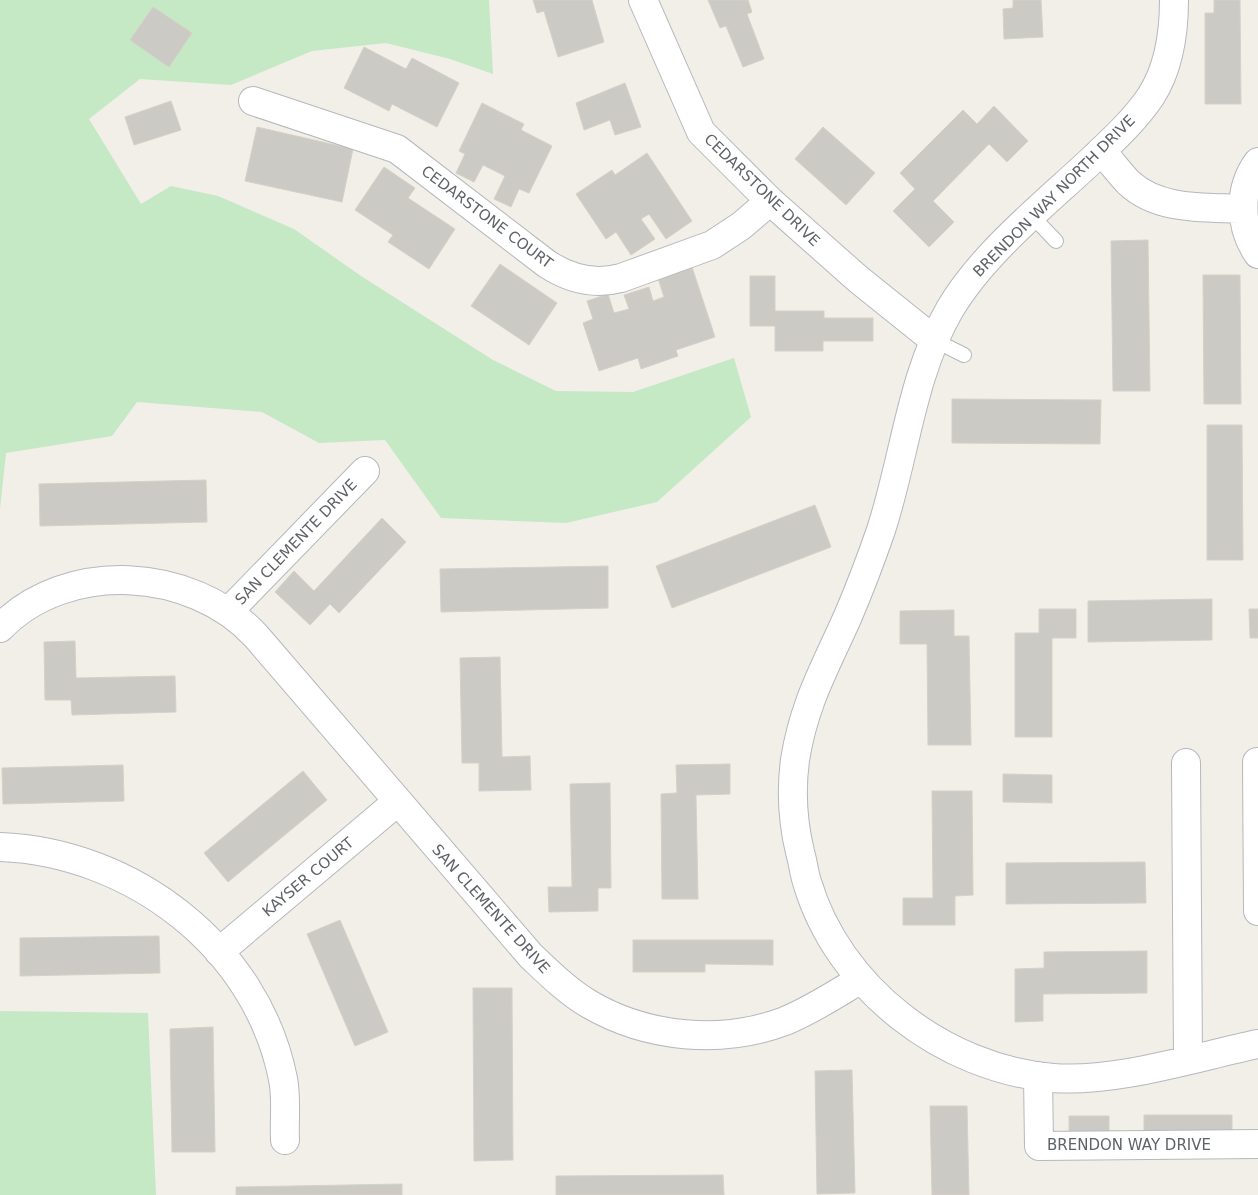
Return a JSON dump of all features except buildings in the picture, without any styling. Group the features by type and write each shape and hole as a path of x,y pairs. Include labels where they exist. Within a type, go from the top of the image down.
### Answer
{"street":[{"name":"CEDARSTONE DRIVE","path":"643,0 701,132 770,201 858,280 934,340"},
{"name":"BRENDON WAY NORTH DRIVE","path":"1174,0 1174,22 1168,56 1156,87 1136,115 1102,151 986,260 965,286 934,340 923,370 882,527 854,600 816,681 802,723 794,766 795,831 807,883 824,924 861,979 902,1018 939,1042 980,1061 1038,1076 1056,1078 1109,1075 1258,1044"},
{"name":"CEDARSTONE COURT","path":"253,101 397,149 547,264 568,276 582,280 607,281 621,278 712,245 741,226 770,201"},
{"path":"1102,151 1130,183 1156,200 1181,205 1243,209"},
{"path":"1258,162 1246,187 1243,209 1246,231 1258,254"},
{"name":"SAN CLEMENTE DRIVE","path":"228,612 365,471"},
{"name":"SAN CLEMENTE DRIVE","path":"0,628 23,610 43,599 73,587 105,581 139,581 171,586 203,598 228,612 256,636 397,802 546,972 591,1005 622,1019 676,1033 710,1035 742,1032 776,1024 806,1012 861,979"},
{"path":"1257,762 1258,911"},
{"path":"1186,763 1188,1059"},
{"name":"KAYSER COURT","path":"219,952 397,802"},
{"path":"0,847 26,848 58,855 122,877 170,906 196,927 240,979 268,1027 284,1082 285,1140"},
{"name":"BRENDON WAY DRIVE","path":"1038,1076 1039,1146 1258,1144"}],"lane":[{"path":"1032,216 1056,241"},
{"path":"934,340 964,355"}],"green space":[{"path":"0,0 489,0 493,74 450,59 386,43 312,51 231,85 140,79 89,119 141,204 171,186 218,196 294,229 361,276 493,360 556,391 633,392 734,358 751,417 657,502 566,523 441,518 385,440 319,443 262,412 137,402 112,436 6,453 0,509"},
{"path":"0,1011 148,1013 156,1195 0,1195"}]}
